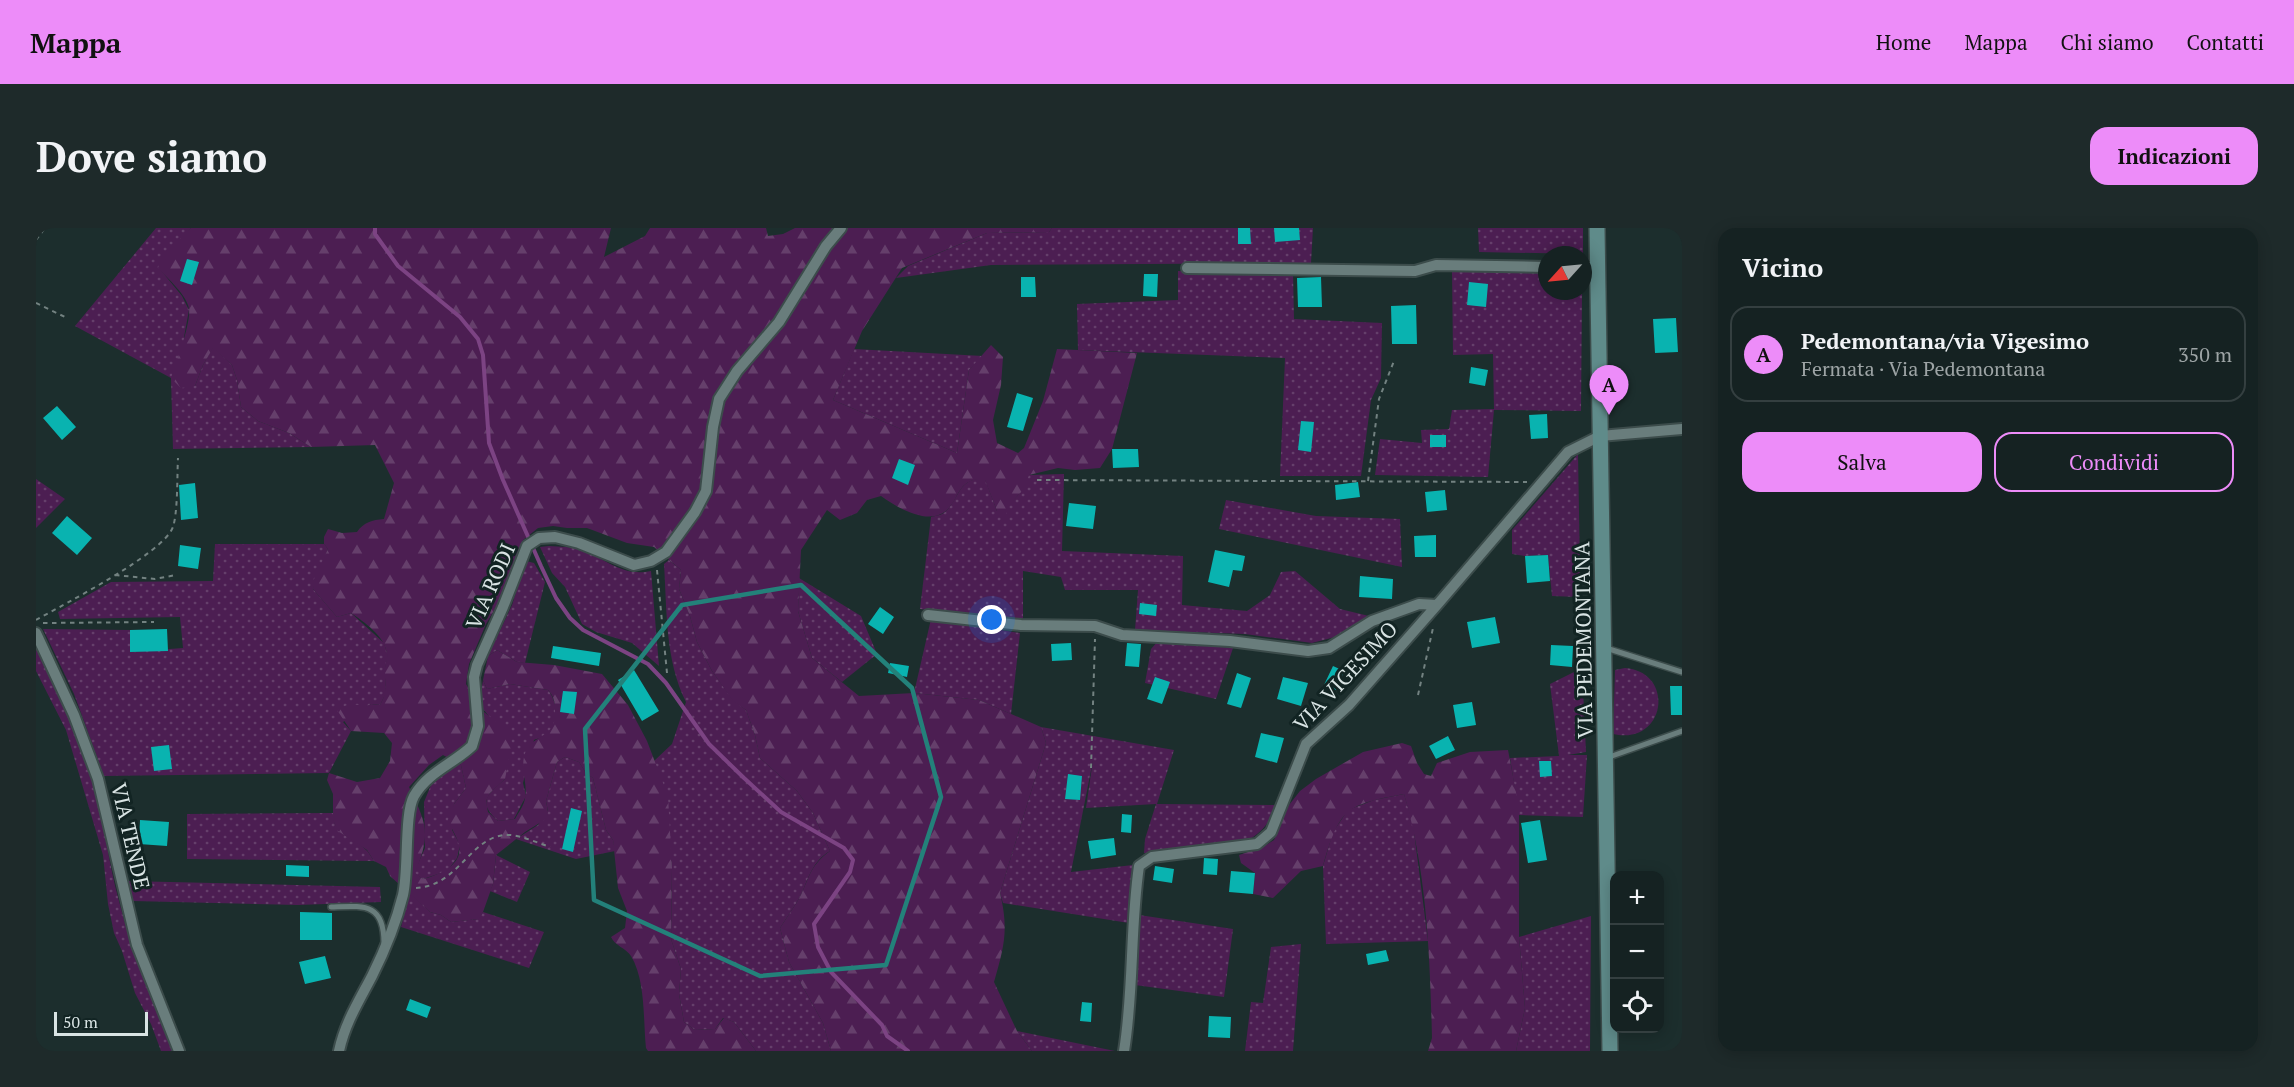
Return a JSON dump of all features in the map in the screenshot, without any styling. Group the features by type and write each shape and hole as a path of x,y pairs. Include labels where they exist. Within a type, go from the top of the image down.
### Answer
{"street":[{"path":"656,559 673,544 696,512 706,491 715,412 719,399 728,383 779,322 826,246 841,228"},
{"name":"VIA PEDEMONTANA","path":"1592,256 1597,228"},
{"path":"1187,268 1415,271 1436,265 1538,267"},
{"name":"VIA PEDEMONTANA","path":"1592,300 1600,436 1610,1051"},
{"path":"1600,436 1682,429"},
{"name":"VIA VIGESIMO","path":"1124,1051 1129,1016 1134,898 1139,866 1152,857 1257,844 1271,832 1306,744 1349,705 1568,452 1600,436"},
{"name":"VIA RODI","path":"339,1051 343,1030 384,948 397,916 407,873 410,805 421,786 432,774 472,746 478,726 474,677 477,664 504,607 527,546 535,540 549,536 564,539 628,564 640,564 656,559"},
{"path":"928,615 1021,625 1095,626 1122,635 1230,641 1308,651 1329,648 1372,621 1419,604 1437,605"},
{"name":"VIA TENDE","path":"36,633 74,715 98,779 134,935 178,1051"}],"lane":[{"path":"1604,647 1682,672"},
{"path":"1606,762 1612,756 1682,731"},
{"path":"331,908 366,907 374,910 383,928 384,948"}],"path":[{"path":"36,240 45,228"},
{"path":"36,303 67,318"},
{"path":"1368,481 1379,399 1394,361"},
{"path":"36,621 115,575 146,554 171,531 174,525 178,458"},
{"path":"1037,480 1542,482"},
{"path":"656,559 667,673"},
{"path":"115,575 155,579 176,575"},
{"path":"36,621 154,622"},
{"path":"1091,768 1095,626"},
{"path":"1418,695 1433,628"},
{"path":"405,886 418,889 433,885 458,869 481,844 491,838 510,835 550,847"}],"highlighted area":[{"path":"801,585 912,688 941,797 886,965 760,976 594,900 585,729 682,605"}],"green space":[{"path":"156,228 191,228 159,268 182,296 189,310 184,337 195,386 213,347 232,365 241,407 258,421 289,433 311,447 173,449 171,378 75,326"},
{"path":"191,228 611,228 604,257 645,236 650,228 766,228 768,236 783,234 795,228 1052,228 1049,232 987,233 902,268 862,331 833,400 957,453 969,370 991,345 1003,357 1001,385 993,420 997,443 1018,453 1024,448 1043,401 1057,349 1137,353 1112,449 1100,468 1075,470 1058,468 1029,475 1024,489 1010,504 1005,517 997,511 985,480 976,480 963,486 948,509 936,516 928,517 911,513 881,496 867,500 857,513 840,520 827,510 801,550 798,611 812,658 859,696 914,693 979,700 1041,727 1046,743 1000,893 1005,928 994,982 1017,1031 1032,1051 831,1051 823,1023 789,962 780,928 801,895 815,866 830,851 813,813 797,791 760,758 746,710 733,701 712,671 697,642 679,589 681,570 654,547 627,543 587,528 553,526 538,528 523,540 502,597 486,624 469,664 466,684 484,712 508,731 512,743 505,779 490,793 486,801 488,812 498,821 515,819 526,794 524,757 532,743 552,727 555,711 554,699 548,690 510,684 487,689 483,680 488,656 497,650 517,662 554,665 602,674 628,705 647,741 668,796 672,868 671,939 681,969 679,994 684,1022 695,1030 715,1029 724,1018 734,1022 756,1051 648,1051 646,1048 642,989 636,966 629,953 615,943 611,937 625,928 627,911 618,888 613,840 606,830 593,778 586,773 579,762 565,757 557,762 546,801 548,812 546,819 496,855 493,884 479,919 451,922 441,915 430,912 390,876 386,867 374,861 367,850 338,831 333,820 333,794 327,780 329,773 357,782 380,778 390,761 392,743 384,733 351,731 337,710 351,705 365,707 371,704 380,705 385,690 387,656 378,635 362,621 351,613 337,617 313,589 314,579 328,549 324,544 324,537 328,529 342,533 357,532 369,522 384,519 394,483 375,445 311,447 289,433 258,421 241,407 232,365 213,348 195,386 181,388 171,378 186,333 189,309 181,293 158,268 161,258","holes":["443,755 461,765 466,788 454,804 448,820 458,842 458,856 455,862 443,871 423,879 415,873 423,848 425,829 409,787 429,765"]},
{"path":"1052,228 1313,228 1311,263 991,265 896,278 908,266 987,233 1049,232"},
{"path":"1478,228 1583,228 1583,246 1538,246 1538,253 1479,252"},
{"path":"1452,270 1538,273 1538,300 1582,300 1581,411 1494,410 1488,477 1375,475 1380,439 1422,443 1421,430 1449,429 1452,410 1494,409 1493,354 1453,355"},
{"path":"1178,271 1293,273 1294,319 1382,323 1381,378 1371,400 1361,476 1280,476 1285,358 1078,350 1077,304 1178,300"},
{"path":"854,349 983,356 969,370 957,453 833,400"},
{"path":"1578,454 1580,569 1578,597 1552,596 1548,555 1512,554 1512,530"},
{"path":"1064,474 1062,551 1183,556 1182,605 1247,611 1270,595 1281,572 1295,571 1340,609 1369,616 1335,637 1312,643 1245,634 1135,630 1138,590 1065,590 1061,577 1023,571 1023,619 920,609 931,517 945,512 964,485 976,479 985,479 997,511 1017,496 1028,475"},
{"path":"36,479 65,499 36,528"},
{"path":"1226,500 1316,516 1400,519 1402,567 1219,529"},
{"path":"215,544 324,544 328,549 313,589 337,617 351,613 384,643 388,656 385,668 386,693 380,705 371,704 343,722 351,731 329,773 104,776 74,694 43,629 130,630 130,652 183,648 180,617 60,619 58,612 111,582 213,581"},
{"path":"540,547 579,549 632,572 651,571 659,666 632,643 596,632 582,624 565,587 552,573"},
{"path":"669,560 681,570 679,589 697,642 712,671 733,700 746,710 760,758 797,791 813,813 830,851 815,865 801,895 780,928 789,962 823,1023 831,1051 756,1051 734,1022 723,1018 715,1029 695,1030 684,1022 679,994 681,969 671,939 672,868 669,841 654,761 672,744 686,702 674,669 668,634 664,564"},
{"path":"526,561 534,563 545,582 525,663 517,662 497,650 488,656 512,605"},
{"path":"799,578 861,616 877,654 842,682 812,658 798,611"},
{"path":"931,619 1020,633 1011,714 979,700 914,693"},
{"path":"1158,641 1233,648 1216,699 1145,683 1151,649"},
{"path":"36,646 80,746 96,796 124,920 143,977 173,1051 161,1051 151,1024 135,993 114,933 108,904 103,855 66,730 36,671"},
{"path":"1582,668 1586,752 1568,755 1587,755 1583,817 1519,815 1510,758 1559,756 1550,684"},
{"path":"1625,668 1641,672 1652,682 1658,694 1658,707 1654,719 1644,729 1631,735 1613,734 1615,670"},
{"path":"483,680 487,689 510,684 548,690 554,700 555,724 547,735 534,740 523,783 526,796 514,819 498,821 486,804 489,794 505,779 492,720 479,704"},
{"path":"1041,727 1174,750 1157,804 1277,805 1260,832 1250,839 1152,854 1144,853 1145,839 1156,804 1086,808 1093,760 1071,872 1133,865 1129,923 1003,903 1000,893 1046,743"},
{"path":"1402,743 1411,746 1424,774 1431,776 1437,763 1470,752 1508,750 1519,808 1519,937 1525,1008 1516,1051 1428,1051 1432,1038 1426,915 1418,854 1404,794 1369,802 1348,812 1335,832 1323,866 1301,871 1273,898 1253,894 1255,873 1241,863 1239,855 1263,847 1274,840 1289,805 1300,791 1316,779 1363,752"},
{"path":"565,757 579,762 586,773 593,778 606,830 613,840 615,851 576,859 516,839 538,825 548,811 546,801 557,762"},
{"path":"458,763 461,765 466,788 454,804 452,830 460,845 457,858 447,871 423,879 414,873 425,848 424,802 431,785"},
{"path":"1404,794 1413,824 1428,941 1326,944 1323,866 1333,832 1348,810 1374,800"},
{"path":"333,813 336,826 340,831 366,850 374,861 187,859 187,814"},
{"path":"496,855 530,872 517,902 490,891 493,884"},
{"path":"127,881 380,887 381,902 298,905 133,901"},
{"path":"410,893 430,912 441,915 451,922 478,919 483,912 544,932 529,968 401,927"},
{"path":"1139,915 1233,929 1224,997 1135,985"},
{"path":"1591,916 1590,1051 1516,1051 1525,1008 1519,937"},
{"path":"1301,944 1293,1051 1245,1051 1251,1002 1263,1003 1271,947"},
{"path":"1017,1031 1115,1051 1032,1051"}],"building":[{"path":"1238,228 1250,228 1251,244 1238,244"},
{"path":"1274,228 1299,228 1300,240 1275,242"},
{"path":"187,259 199,262 192,285 180,281"},
{"path":"1144,274 1158,274 1157,297 1143,296"},
{"path":"1021,277 1035,277 1036,297 1021,297"},
{"path":"1321,277 1322,307 1298,307 1297,278"},
{"path":"1469,282 1488,284 1486,307 1467,305"},
{"path":"1416,305 1417,344 1392,344 1391,306"},
{"path":"1676,318 1678,352 1655,353 1653,319"},
{"path":"1471,367 1488,370 1485,386 1469,383"},
{"path":"1017,393 1033,398 1023,431 1007,427"},
{"path":"57,406 76,427 62,440 43,418"},
{"path":"1547,414 1548,438 1531,439 1529,415"},
{"path":"1301,421 1314,422 1311,452 1298,450"},
{"path":"1430,435 1446,435 1446,447 1430,447"},
{"path":"1112,449 1138,449 1139,467 1113,468"},
{"path":"899,459 915,465 908,485 892,478"},
{"path":"1358,482 1360,497 1336,500 1335,485"},
{"path":"195,483 198,518 181,520 179,485"},
{"path":"1445,490 1447,510 1427,512 1425,492"},
{"path":"1069,503 1096,506 1093,529 1066,526"},
{"path":"67,516 92,538 77,555 52,533"},
{"path":"1436,535 1436,557 1415,557 1414,536"},
{"path":"180,545 201,548 198,569 178,566"},
{"path":"1215,550 1245,556 1242,571 1233,570 1229,587 1208,582"},
{"path":"1548,555 1550,581 1527,583 1525,556"},
{"path":"1360,576 1393,579 1392,599 1359,597"},
{"path":"1140,603 1157,605 1156,616 1139,614"},
{"path":"880,607 894,617 883,634 868,624"},
{"path":"1495,617 1500,643 1472,648 1467,622"},
{"path":"167,629 168,651 130,652 130,630"},
{"path":"1071,643 1072,660 1052,661 1051,644"},
{"path":"1127,643 1141,644 1139,667 1125,666"},
{"path":"1551,645 1573,646 1572,667 1550,665"},
{"path":"553,646 601,653 599,666 551,658"},
{"path":"890,663 909,666 907,677 888,673"},
{"path":"1333,666 1344,671 1336,690 1324,685"},
{"path":"634,670 659,711 642,721 618,680"},
{"path":"1237,673 1251,678 1241,708 1227,704"},
{"path":"1155,677 1170,682 1162,704 1147,699"},
{"path":"1283,677 1308,683 1301,706 1277,699"},
{"path":"1670,686 1682,686 1682,715 1671,715"},
{"path":"563,691 577,692 574,714 560,712"},
{"path":"1472,702 1476,725 1457,728 1453,705"},
{"path":"1261,733 1284,738 1277,763 1255,757"},
{"path":"1448,736 1455,750 1436,759 1429,746"},
{"path":"169,745 172,769 154,771 151,747"},
{"path":"1539,761 1551,761 1552,776 1540,777"},
{"path":"1068,774 1082,776 1080,800 1065,799"},
{"path":"571,808 582,811 573,852 562,849"},
{"path":"1122,814 1132,815 1131,833 1121,832"},
{"path":"140,820 169,822 167,846 139,844"},
{"path":"1540,820 1547,860 1528,863 1521,823"},
{"path":"1114,838 1116,855 1091,859 1088,841"},
{"path":"1204,858 1218,859 1217,875 1203,874"},
{"path":"286,865 309,866 309,877 286,876"},
{"path":"1155,866 1174,869 1172,883 1153,880"},
{"path":"1231,871 1255,873 1253,894 1229,892"},
{"path":"300,912 332,913 332,940 300,940"},
{"path":"1386,950 1389,961 1368,965 1366,954"},
{"path":"325,956 331,978 305,984 299,962"},
{"path":"410,999 431,1007 427,1018 406,1010"},
{"path":"1082,1002 1092,1003 1091,1022 1080,1021"},
{"path":"1209,1016 1231,1017 1230,1038 1208,1037"}],"waterway":[{"path":"375,228 375,234 398,266 460,317 478,339 483,355 489,443 541,566 556,598 570,618 583,630 648,664 666,683 709,744 744,778 781,812 844,848 853,860 850,872 814,924 818,947 831,972 882,1025 887,1036 908,1051"}],"place":[{"name":"Pedemontana/via Vigesimo","path":"1609,415"}]}
